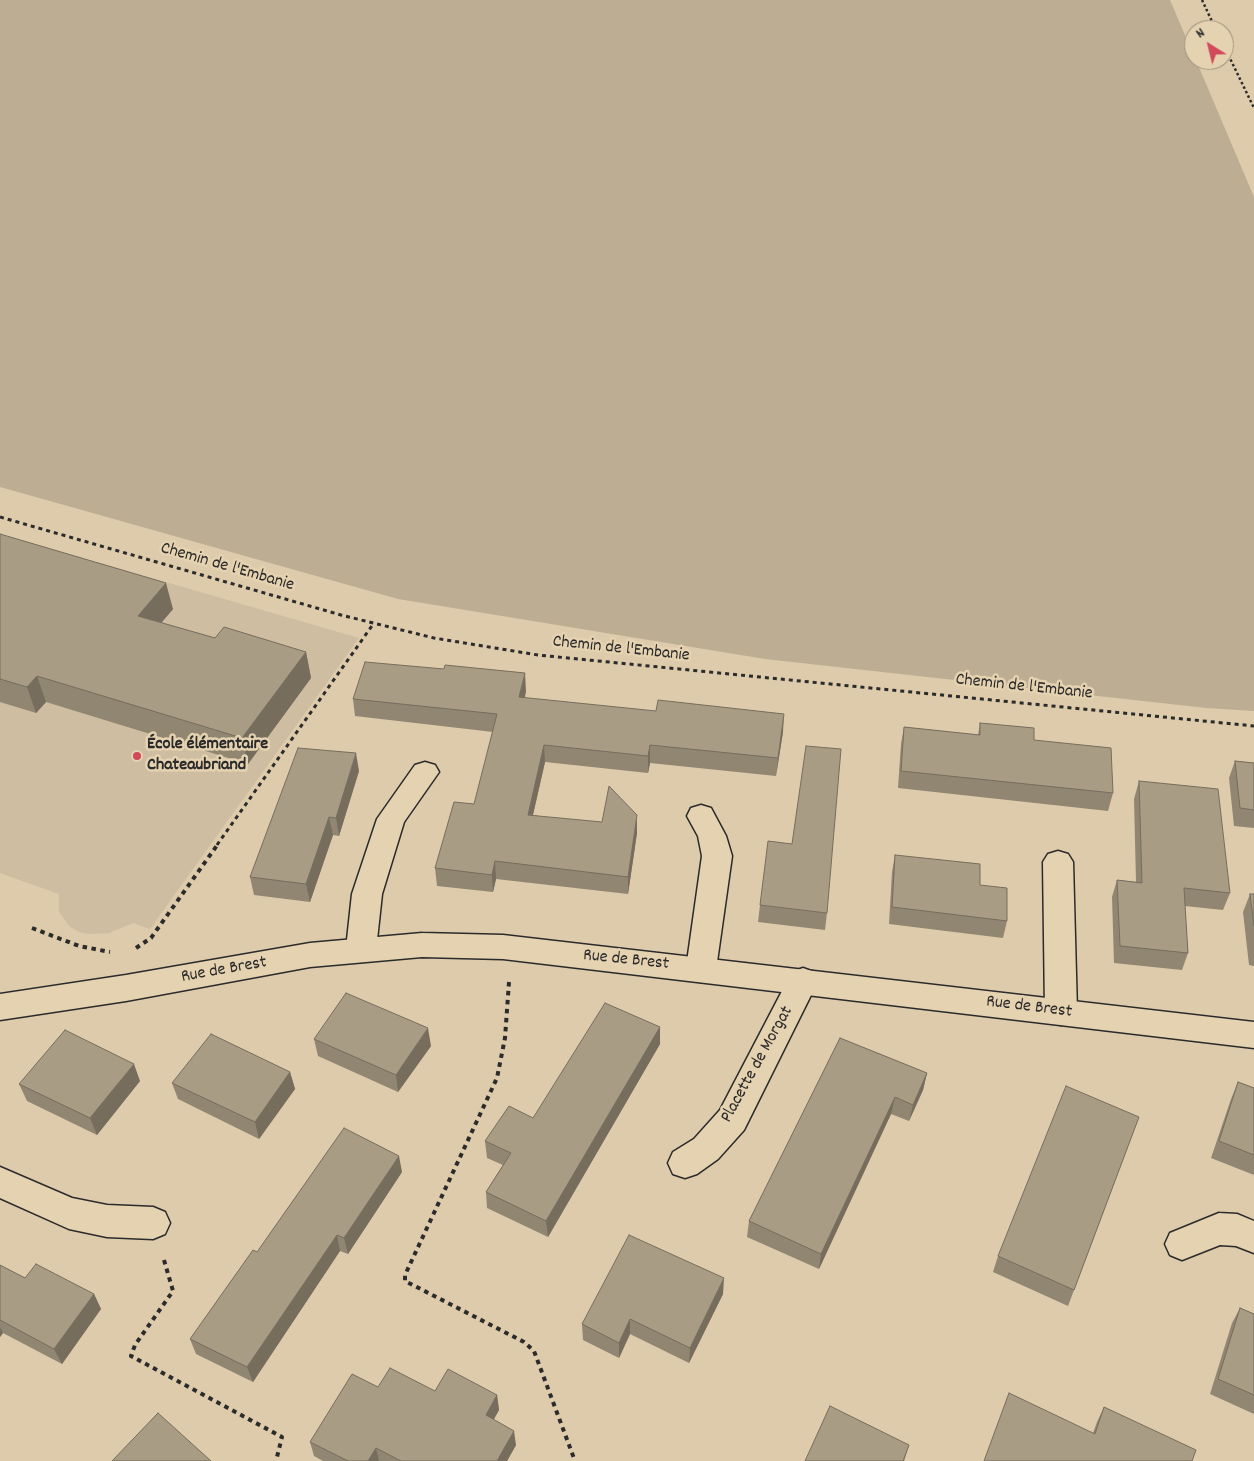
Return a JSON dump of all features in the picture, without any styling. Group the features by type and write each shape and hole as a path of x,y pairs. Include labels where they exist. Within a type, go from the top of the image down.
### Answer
{"street":[{"path":"361,949 367,894 391,819 425,772"},
{"path":"700,969 717,856 712,836 701,816"},
{"path":"1058,862 1061,1012"},
{"name":"Rue de Brest","path":"0,1007 126,988 310,955 422,945 503,947 804,981 1254,1036"},
{"name":"Placette de Morgat","path":"685,1163 706,1148 732,1120 804,981"},
{"path":"0,1182 69,1213 107,1221 153,1223"},
{"path":"1182,1244 1219,1230 1237,1230 1254,1237"}],"path":[{"path":"1202,0 1211,20"},
{"path":"1234,67 1254,108"},
{"name":"Chemin de l'Embanie","path":"0,517 374,623 434,638 538,654 1254,726"},
{"path":"132,948 145,943 151,938 374,623"},
{"path":"32,928 79,946 111,952 118,951"},
{"path":"503,947 509,987 505,1038 497,1078 405,1275 405,1280 410,1285 524,1342 534,1351 575,1461"},
{"path":"153,1223 173,1291 135,1345 132,1356 282,1437 276,1461"}],"shaded area":[{"path":"0,0 1170,0 1184,33 1184,70 1200,70 1254,197 1254,711 1206,708 765,659 398,599 0,487"},
{"name":"École élémentaire Chateaubriand","path":"0,534 359,638 150,929 133,923 109,933 88,934 79,932 69,926 59,912 59,894 0,873"}],"building":[{"path":"0,534 166,583 138,616 215,638 224,627 306,652 242,738 37,676 27,687 0,679"},
{"path":"365,662 444,669 445,665 525,673 519,697 656,711 658,700 784,714 778,758 650,745 648,756 544,745 528,815 602,822 609,786 637,815 628,877 495,861 492,875 435,868 454,802 474,804 497,714 353,699"},
{"path":"980,723 1034,728 1034,740 1111,748 1113,793 901,771 904,727 980,735"},
{"path":"806,746 841,749 827,913 760,905 768,841 792,844"},
{"path":"298,748 356,753 336,818 329,817 306,884 250,877"},
{"path":"1235,761 1254,763 1254,810 1240,808"},
{"path":"1139,781 1218,789 1230,893 1184,888 1188,953 1120,946 1117,880 1142,883"},
{"path":"895,855 980,864 980,885 1007,888 1007,921 892,907"},
{"path":"1250,894 1254,894 1254,926"},
{"path":"346,993 428,1028 396,1075 314,1039"},
{"path":"605,1003 660,1027 546,1221 486,1192 511,1153 485,1141 509,1106 533,1118"},
{"path":"65,1030 134,1064 90,1118 19,1084"},
{"path":"211,1034 290,1072 255,1122 172,1083"},
{"path":"840,1038 927,1073 913,1105 895,1097 821,1254 749,1221"},
{"path":"1238,1082 1254,1088 1254,1155 1219,1141"},
{"path":"1066,1086 1139,1117 1074,1290 998,1256"},
{"path":"344,1128 399,1156 344,1238 337,1235 247,1367 190,1339 253,1250 257,1252"},
{"path":"629,1235 724,1278 690,1348 630,1319 619,1343 582,1324"},
{"path":"36,1264 94,1294 54,1349 0,1320 0,1265 25,1278"},
{"path":"1240,1308 1254,1314 1254,1395 1218,1379"},
{"path":"390,1368 435,1391 448,1369 497,1395 486,1415 514,1431 497,1461 401,1461 376,1448 368,1461 348,1461 310,1442 352,1374 378,1387"},
{"path":"1009,1393 1095,1434 1104,1407 1196,1450 1192,1461 984,1461"},
{"path":"830,1406 909,1445 903,1461 805,1461"},
{"path":"158,1413 211,1461 112,1461"}],"place":[{"name":"École élémentaire Chateaubriand","path":"137,756"}]}
